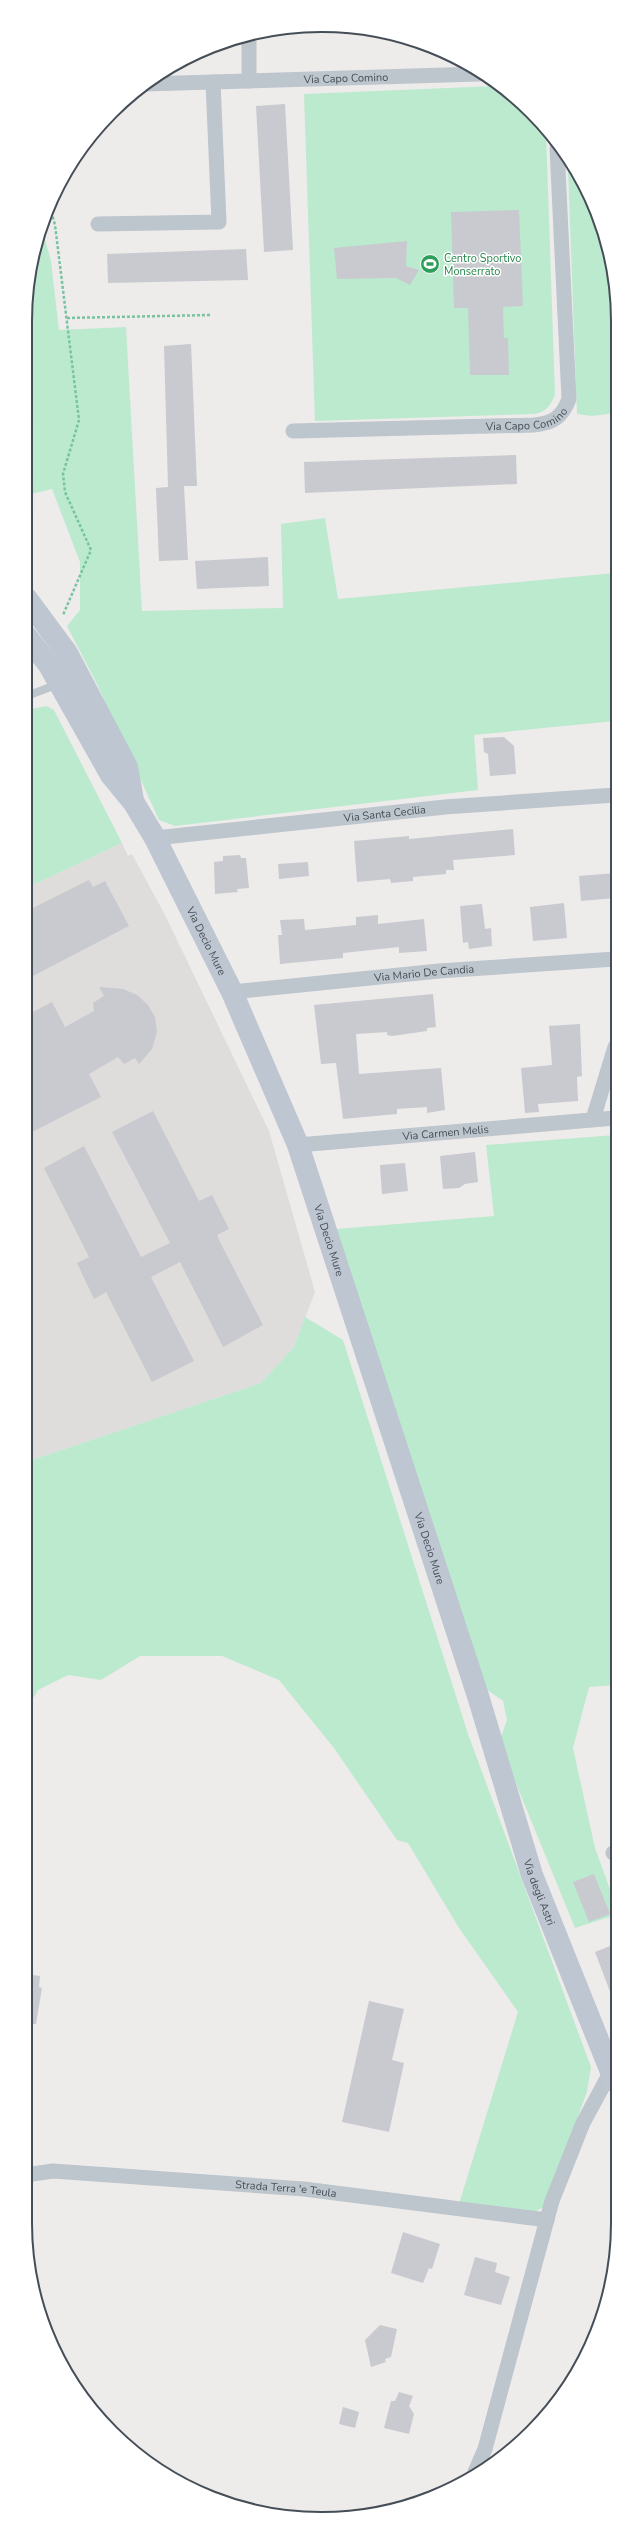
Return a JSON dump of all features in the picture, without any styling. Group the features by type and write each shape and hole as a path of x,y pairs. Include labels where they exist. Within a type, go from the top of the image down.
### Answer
{"street":[{"path":"249,42 249,81"},
{"name":"Via Capo Comino","path":"157,84 471,74"},
{"path":"98,224 218,222 213,82"},
{"name":"Via Capo Comino","path":"293,431 534,426 557,420 565,410 569,399 557,154"},
{"name":"Via Decio Mure","path":"32,606 67,654 127,767 134,803"},
{"name":"Via Decio Mure","path":"32,643 49,665 111,775 134,803 155,838 232,992 298,1145 478,1696"},
{"name":"Via Santa Cecilia","path":"155,838 445,807 611,795"},
{"name":"Via Mario De Candia","path":"232,992 439,971 611,959"},
{"path":"593,1120 611,1063"},
{"name":"Via Carmen Melis","path":"298,1145 611,1118"},
{"name":"Via degli Astri","path":"478,1696 532,1875 611,2073"},
{"path":"478,2466 485,2449 552,2201 583,2123 611,2081"},
{"name":"Strada Terra 'e Teula","path":"32,2175 53,2171 304,2189 547,2220"}],"lane":[{"path":"32,694 59,684"}],"path":[{"path":"52,215 55,225 79,420 63,474 65,492 91,550 54,636"},
{"path":"67,318 210,314"}],"shaded area":[{"path":"122,843 128,856 132,854 165,915 269,1131 315,1292 294,1347 261,1383 32,1460 32,886"}],"green space":[{"name":"Centro Sportivo Monserrato","path":"490,86 526,117 546,139 555,395 548,408 535,414 315,421 304,94"},
{"path":"568,171 581,193 596,228 609,284 611,322 611,414 592,416 577,414"},
{"path":"44,238 51,261 59,330 126,327 142,611 283,608 281,524 325,518 338,599 611,573 611,721 474,735 478,790 175,826 159,820 97,684 67,626 80,610 80,562 52,489 32,494 32,322 34,284"},
{"path":"46,706 54,710 122,843 32,886 32,709"},
{"path":"611,1135 611,1685 589,1687 573,1748 595,1848 611,1892 611,1916 575,1928 499,1742 507,1720 503,1701 486,1689 336,1229 494,1216 486,1145"},
{"path":"305,1317 343,1340 468,1734 591,2067 587,2092 544,2207 534,2212 459,2204 518,2012 459,1928 408,1843 397,1840 334,1748 279,1680 222,1656 140,1656 101,1680 68,1675 38,1690 32,1700 32,1460 261,1383 294,1347"}],"building":[{"path":"285,104 293,250 264,252 256,106"},
{"path":"519,210 523,306 503,307 504,338 508,338 509,375 470,375 468,308 454,308 451,212"},
{"path":"407,241 406,266 419,270 410,285 396,278 337,279 334,248"},
{"path":"246,249 248,280 108,283 107,254"},
{"path":"191,344 197,486 184,486 188,560 159,561 156,488 168,487 164,346"},
{"path":"516,455 517,484 305,493 304,462"},
{"path":"268,557 269,586 197,589 195,561"},
{"path":"504,737 514,746 516,774 490,776 488,754 484,752 483,738"},
{"path":"513,829 515,855 453,860 454,870 446,870 446,874 413,877 413,881 391,883 390,879 357,882 354,841 409,836 409,839"},
{"path":"240,855 241,858 246,858 249,888 237,889 238,892 215,894 214,862 223,861 223,856"},
{"path":"308,862 309,876 279,879 278,864"},
{"path":"611,873 611,898 581,901 579,876"},
{"path":"89,880 93,887 105,881 129,926 32,976 32,908"},
{"path":"564,903 567,938 533,941 530,907"},
{"path":"482,904 485,929 491,928 492,946 469,949 468,942 463,943 460,906"},
{"path":"378,915 378,924 424,919 427,951 399,953 399,947 343,953 343,958 280,964 278,935 282,935 280,920 304,919 305,930 356,925 356,917"},
{"path":"99,987 123,989 137,995 148,1005 155,1017 157,1032 152,1049 139,1064 135,1058 124,1064 118,1057 89,1074 101,1097 32,1132 32,1012 52,1002 65,1027 94,1011 93,1003 104,996"},
{"path":"433,994 436,1027 427,1028 427,1031 392,1036 387,1035 387,1032 356,1034 359,1074 441,1068 445,1110 427,1113 427,1107 397,1109 397,1114 343,1119 336,1063 321,1064 314,1005"},
{"path":"580,1024 582,1076 577,1077 578,1101 538,1104 539,1112 525,1113 521,1068 552,1065 549,1026"},
{"path":"153,1111 199,1201 212,1195 229,1229 217,1235 263,1325 223,1347 180,1262 151,1277 194,1361 152,1382 106,1292 94,1299 77,1263 89,1257 44,1168 84,1146 141,1257 170,1243 112,1132"},
{"path":"475,1152 478,1182 465,1184 459,1188 443,1189 440,1156"},
{"path":"405,1163 408,1191 382,1194 380,1165"},
{"path":"594,1874 610,1914 589,1922 573,1882"},
{"path":"611,1946 611,1994 595,1952"},
{"path":"32,1975 40,1976 39,1987 42,1988 36,2024 32,2024"},
{"path":"369,2001 404,2009 392,2060 404,2063 389,2132 342,2122"},
{"path":"403,2232 440,2244 432,2269 429,2268 423,2283 391,2273"},
{"path":"475,2257 497,2263 495,2272 510,2277 501,2305 464,2295"},
{"path":"380,2325 397,2329 391,2357 385,2359 386,2362 371,2367 365,2340"},
{"path":"399,2392 413,2396 409,2406 414,2414 409,2434 384,2428 391,2401 395,2401"},
{"path":"343,2407 359,2412 355,2428 339,2424"}],"place":[{"name":"Centro Sportivo Monserrato","path":"430,264"}]}
